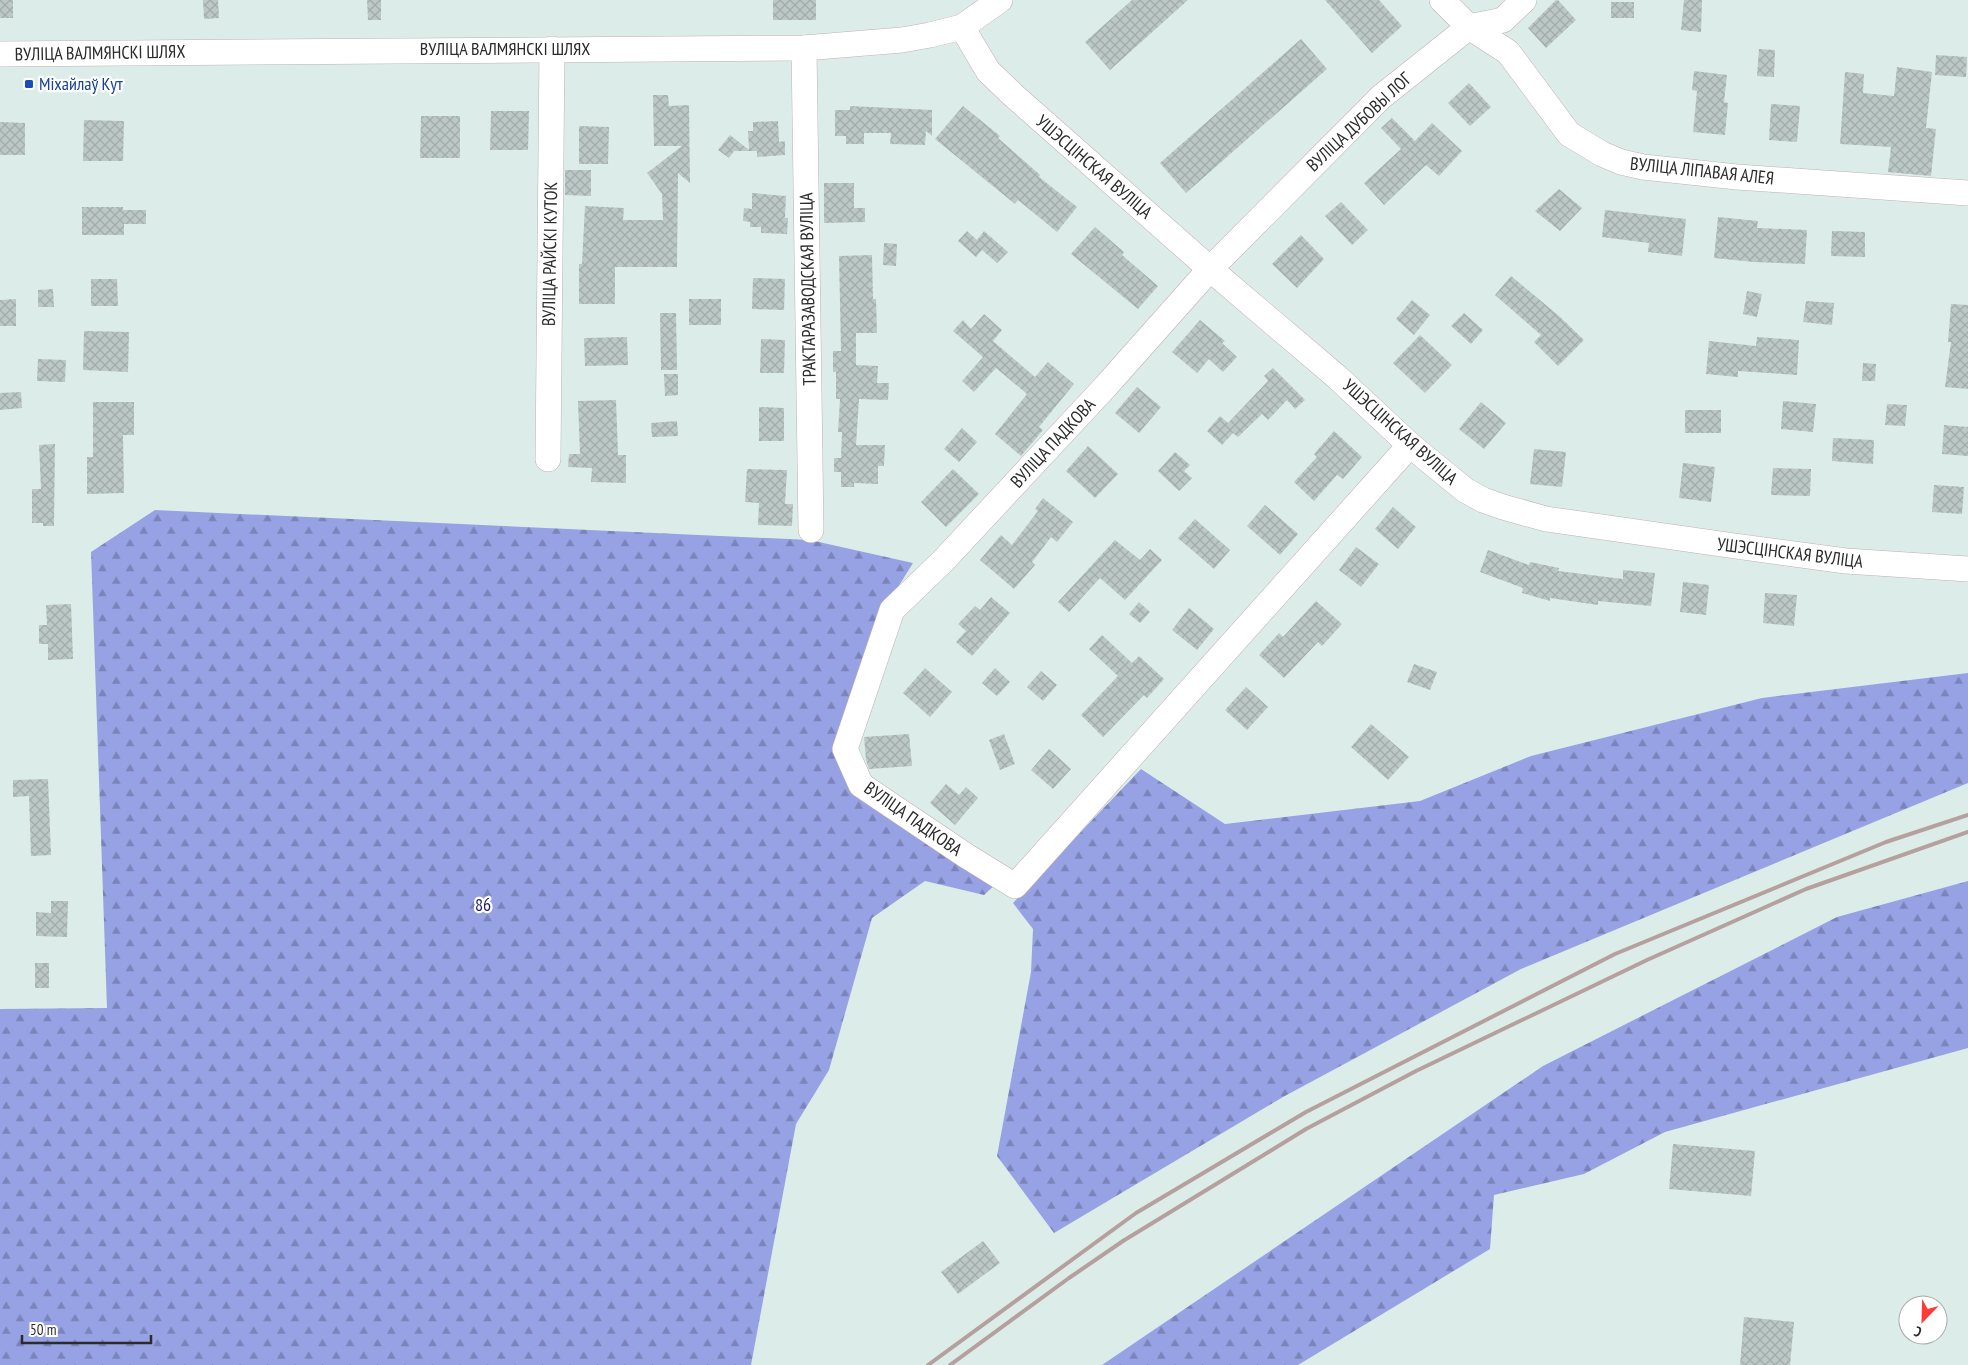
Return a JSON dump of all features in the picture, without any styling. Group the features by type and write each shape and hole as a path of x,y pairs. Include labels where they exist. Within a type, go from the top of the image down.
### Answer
{"street":[{"name":"ВУЛІЦА ВАЛМЯНСКІ ШЛЯХ","path":"0,54 804,48 902,40 962,27 1000,0"},
{"name":"ВУЛІЦА ЛІПАВАЯ АЛЕЯ","path":"1442,0 1469,27 1508,52 1569,134 1602,154 1621,162 1643,168 1737,177 1968,193"},
{"name":"ВУЛІЦА ДУБОВЫ ЛОГ","path":"1210,269 1381,97 1469,27 1503,20 1524,0"},
{"name":"УШЭСЦІНСКАЯ ВУЛІЦА","path":"962,27 988,71 1066,142 1210,269 1338,377 1410,445 1465,490 1483,500 1546,519 1846,561 1968,569"},
{"name":"ТРАКТАРАЗАВОДСКАЯ ВУЛІЦА","path":"804,48 811,530"},
{"name":"ВУЛІЦА РАЙСКІ КУТОК","path":"548,459 552,49"},
{"name":"ВУЛІЦА ПАДКОВА","path":"1210,269 1099,393 950,554 892,610 845,749 861,785 1015,886 1410,445"}],"green space":[{"name":"86","path":"155,510 810,540 913,563 885,608 835,745 854,789 998,882 984,895 925,881 872,918 829,1070 796,1124 751,1365 0,1365 0,1009 107,1008 91,552"},
{"path":"1968,673 1968,783 1521,969 1283,1097 1054,1233 997,1156 1031,972 1033,929 1013,903 1141,769 1225,824 1420,801 1531,756 1762,698"},
{"path":"1968,881 1968,1048 1665,1132 1584,1174 1494,1195 1490,1249 1298,1365 1102,1365 1543,1066 1837,917"}],"building":[{"path":"0,0 13,0 13,18 0,18"},
{"path":"203,0 218,0 219,18 204,19"},
{"path":"367,0 381,0 381,20 368,20"},
{"path":"773,0 816,0 816,20 773,20"},
{"path":"1132,0 1188,0 1110,70 1085,42"},
{"path":"1325,0 1379,0 1402,26 1372,53"},
{"path":"1556,0 1576,20 1546,48 1528,28"},
{"path":"1684,0 1702,0 1701,32 1681,30"},
{"path":"1611,2 1634,2 1634,18 1611,18"},
{"path":"1301,39 1327,69 1186,193 1160,163"},
{"path":"1759,49 1775,50 1774,77 1757,76"},
{"path":"1936,55 1967,57 1966,77 1935,75"},
{"path":"1897,67 1932,72 1926,128 1936,129 1931,176 1888,172 1891,147 1840,144 1845,72 1864,74 1863,93 1894,96"},
{"path":"1694,71 1727,75 1724,102 1728,103 1725,135 1693,132 1697,91 1692,90"},
{"path":"1469,83 1491,107 1470,126 1448,103"},
{"path":"653,95 668,95 669,106 689,105 690,183 678,173 677,267 615,267 615,304 579,304 579,264 582,264 585,206 624,208 623,220 663,220 662,194 647,173 682,146 654,146"},
{"path":"1771,104 1800,106 1797,142 1769,140"},
{"path":"850,106 932,110 932,136 926,131 925,145 890,144 891,133 864,133 864,144 846,144 846,136 835,136 835,110 850,110"},
{"path":"963,106 1000,136 998,138 1040,175 1039,177 1077,207 1057,232 1018,200 1015,204 935,139"},
{"path":"491,111 529,111 528,150 490,150"},
{"path":"421,116 460,116 460,158 420,158"},
{"path":"1392,118 1415,141 1432,123 1462,151 1439,176 1426,165 1384,205 1364,183 1401,149 1381,128"},
{"path":"84,120 124,121 123,161 83,161"},
{"path":"778,121 779,142 785,141 785,155 757,157 757,151 734,151 729,158 718,150 730,135 749,150 748,131 753,131 753,122"},
{"path":"0,122 25,123 25,155 0,155"},
{"path":"579,126 609,127 608,164 579,164"},
{"path":"565,170 591,170 591,196 565,195"},
{"path":"824,183 854,183 854,208 865,208 865,222 824,223"},
{"path":"1559,189 1582,208 1560,231 1535,211"},
{"path":"752,193 786,196 785,218 788,218 787,234 761,233 761,227 750,227 750,222 743,221 744,208 752,209"},
{"path":"1341,202 1368,230 1352,245 1325,216"},
{"path":"82,207 123,207 123,210 146,210 146,224 124,224 124,235 82,235"},
{"path":"1605,210 1686,219 1682,256 1648,252 1649,243 1602,237"},
{"path":"1718,217 1758,221 1757,228 1807,230 1805,264 1714,258"},
{"path":"1095,227 1124,252 1122,255 1158,286 1138,309 1071,254"},
{"path":"967,231 977,240 984,231 1008,252 997,263 982,250 976,257 958,241"},
{"path":"1832,231 1865,232 1865,257 1831,256"},
{"path":"1301,235 1324,259 1297,288 1272,264"},
{"path":"884,243 897,244 896,266 883,265"},
{"path":"872,255 873,299 876,299 877,333 856,333 856,365 878,366 877,383 889,383 888,400 859,399 856,445 885,445 884,466 878,466 878,484 854,483 854,487 841,487 841,472 834,472 834,458 841,458 842,432 838,432 840,399 836,399 836,372 833,372 833,351 841,351 839,256"},
{"path":"1511,276 1559,316 1584,340 1558,366 1534,342 1541,335 1495,295"},
{"path":"753,278 785,279 784,310 752,309"},
{"path":"91,279 117,279 118,306 91,306"},
{"path":"53,289 54,307 38,307 38,290"},
{"path":"1747,291 1762,294 1757,317 1743,314"},
{"path":"16,299 16,326 0,326 0,300"},
{"path":"689,299 721,299 721,325 689,325"},
{"path":"1412,300 1430,315 1414,335 1396,319"},
{"path":"1806,301 1834,303 1832,325 1803,322"},
{"path":"1951,304 1968,305 1968,389 1945,387 1951,342 1948,342"},
{"path":"660,313 676,313 677,370 661,370"},
{"path":"1464,313 1483,330 1471,344 1451,326"},
{"path":"984,314 1002,330 993,341 1035,377 1048,362 1074,384 1039,427 1043,430 1021,456 995,434 1027,394 996,368 974,392 962,381 983,357 953,331 963,320 971,329"},
{"path":"1200,320 1225,341 1222,343 1237,357 1223,372 1209,359 1197,373 1172,352"},
{"path":"84,331 129,332 128,372 83,370"},
{"path":"1420,335 1452,365 1425,393 1393,363"},
{"path":"627,337 628,365 585,366 584,338"},
{"path":"1757,337 1799,340 1797,375 1738,371 1738,377 1706,374 1709,341 1756,346"},
{"path":"761,339 785,340 784,373 760,373"},
{"path":"38,359 66,360 65,382 37,381"},
{"path":"1863,363 1876,364 1875,381 1862,381"},
{"path":"1273,368 1305,400 1295,409 1287,400 1268,420 1262,414 1238,437 1233,433 1222,445 1207,431 1220,416 1228,423 1268,381 1264,376"},
{"path":"664,374 678,374 678,395 665,396"},
{"path":"1137,387 1161,407 1139,433 1115,413"},
{"path":"21,392 22,408 0,410 0,393"},
{"path":"616,400 618,455 626,455 626,483 591,482 592,468 568,467 569,454 580,454 578,401"},
{"path":"1783,401 1816,404 1813,432 1781,429"},
{"path":"93,402 134,402 134,435 123,435 124,493 87,494 87,457 93,457"},
{"path":"1481,402 1506,423 1484,449 1459,429"},
{"path":"1887,404 1907,405 1905,426 1885,425"},
{"path":"759,407 784,408 784,441 759,441"},
{"path":"1685,410 1721,410 1721,433 1685,433"},
{"path":"677,421 678,436 652,437 651,423"},
{"path":"1944,425 1968,427 1968,456 1942,454"},
{"path":"962,428 977,442 959,462 944,449"},
{"path":"1334,431 1362,457 1343,479 1337,475 1314,501 1294,482 1317,457 1314,454"},
{"path":"1833,438 1874,440 1873,464 1832,461"},
{"path":"55,444 54,526 43,526 43,523 32,523 32,489 41,489 39,445"},
{"path":"1088,446 1118,474 1095,498 1066,471"},
{"path":"1534,449 1566,452 1562,487 1530,484"},
{"path":"1175,452 1190,465 1184,471 1192,478 1179,491 1158,471"},
{"path":"1683,463 1715,467 1711,502 1679,498"},
{"path":"1773,468 1811,469 1810,496 1771,495"},
{"path":"747,469 787,470 785,504 793,504 792,526 758,525 759,503 745,502"},
{"path":"953,469 979,494 946,527 921,502"},
{"path":"1934,485 1964,487 1962,514 1932,512"},
{"path":"1043,498 1073,522 1057,542 1051,537 1032,562 1035,565 1014,589 980,560 1001,535 1012,545 1038,511 1035,509"},
{"path":"1265,505 1298,534 1280,555 1247,526"},
{"path":"1393,507 1416,527 1398,549 1375,529"},
{"path":"1195,519 1230,550 1214,569 1178,538"},
{"path":"1115,540 1140,560 1150,549 1162,560 1125,600 1100,578 1069,612 1058,602"},
{"path":"1356,547 1379,564 1361,587 1339,570"},
{"path":"1488,550 1529,565 1530,562 1559,568 1558,571 1623,579 1623,570 1655,573 1651,606 1598,601 1598,605 1550,598 1550,601 1522,593 1523,588 1480,572"},
{"path":"1683,582 1709,585 1706,615 1680,612"},
{"path":"1765,593 1797,595 1794,626 1763,623"},
{"path":"991,597 1010,613 972,656 956,642 966,631 958,624 975,606 980,610"},
{"path":"1316,601 1342,624 1322,646 1318,642 1284,678 1259,655 1279,633 1283,637"},
{"path":"1139,602 1150,612 1140,623 1129,614"},
{"path":"71,604 73,659 48,660 48,644 39,644 39,625 47,625 46,605"},
{"path":"1189,608 1214,629 1197,650 1172,630"},
{"path":"1102,635 1132,663 1139,656 1164,679 1147,698 1144,695 1103,737 1081,715 1118,676 1089,649"},
{"path":"1414,664 1437,672 1430,690 1407,682"},
{"path":"925,668 952,692 930,717 903,693"},
{"path":"995,668 1010,682 997,696 982,683"},
{"path":"1041,671 1057,685 1043,701 1027,687"},
{"path":"1246,687 1268,707 1247,730 1225,710"},
{"path":"1371,724 1409,757 1388,780 1351,747"},
{"path":"909,734 912,766 869,769 866,760 864,737"},
{"path":"1004,734 1015,764 1000,770 989,740"},
{"path":"1049,749 1071,769 1053,789 1031,770"},
{"path":"48,779 51,855 31,856 29,796 13,797 13,780"},
{"path":"946,784 959,795 966,787 978,798 955,825 930,803"},
{"path":"51,901 68,901 67,937 36,936 36,912 51,913"},
{"path":"35,963 49,963 49,988 35,988"},
{"path":"1673,1144 1755,1151 1751,1196 1669,1189"},
{"path":"983,1241 1000,1263 958,1294 941,1272"},
{"path":"1744,1317 1794,1322 1790,1365 1740,1365"}],"railway":[{"path":"928,1365 1136,1213 1306,1112 1615,954 1886,842 1968,815"},
{"path":"950,1365 1123,1241 1306,1129 1416,1071 1647,960 1806,889 1968,832"}],"place":[{"name":"Міхайлаў Кут","path":"29,84"}]}
